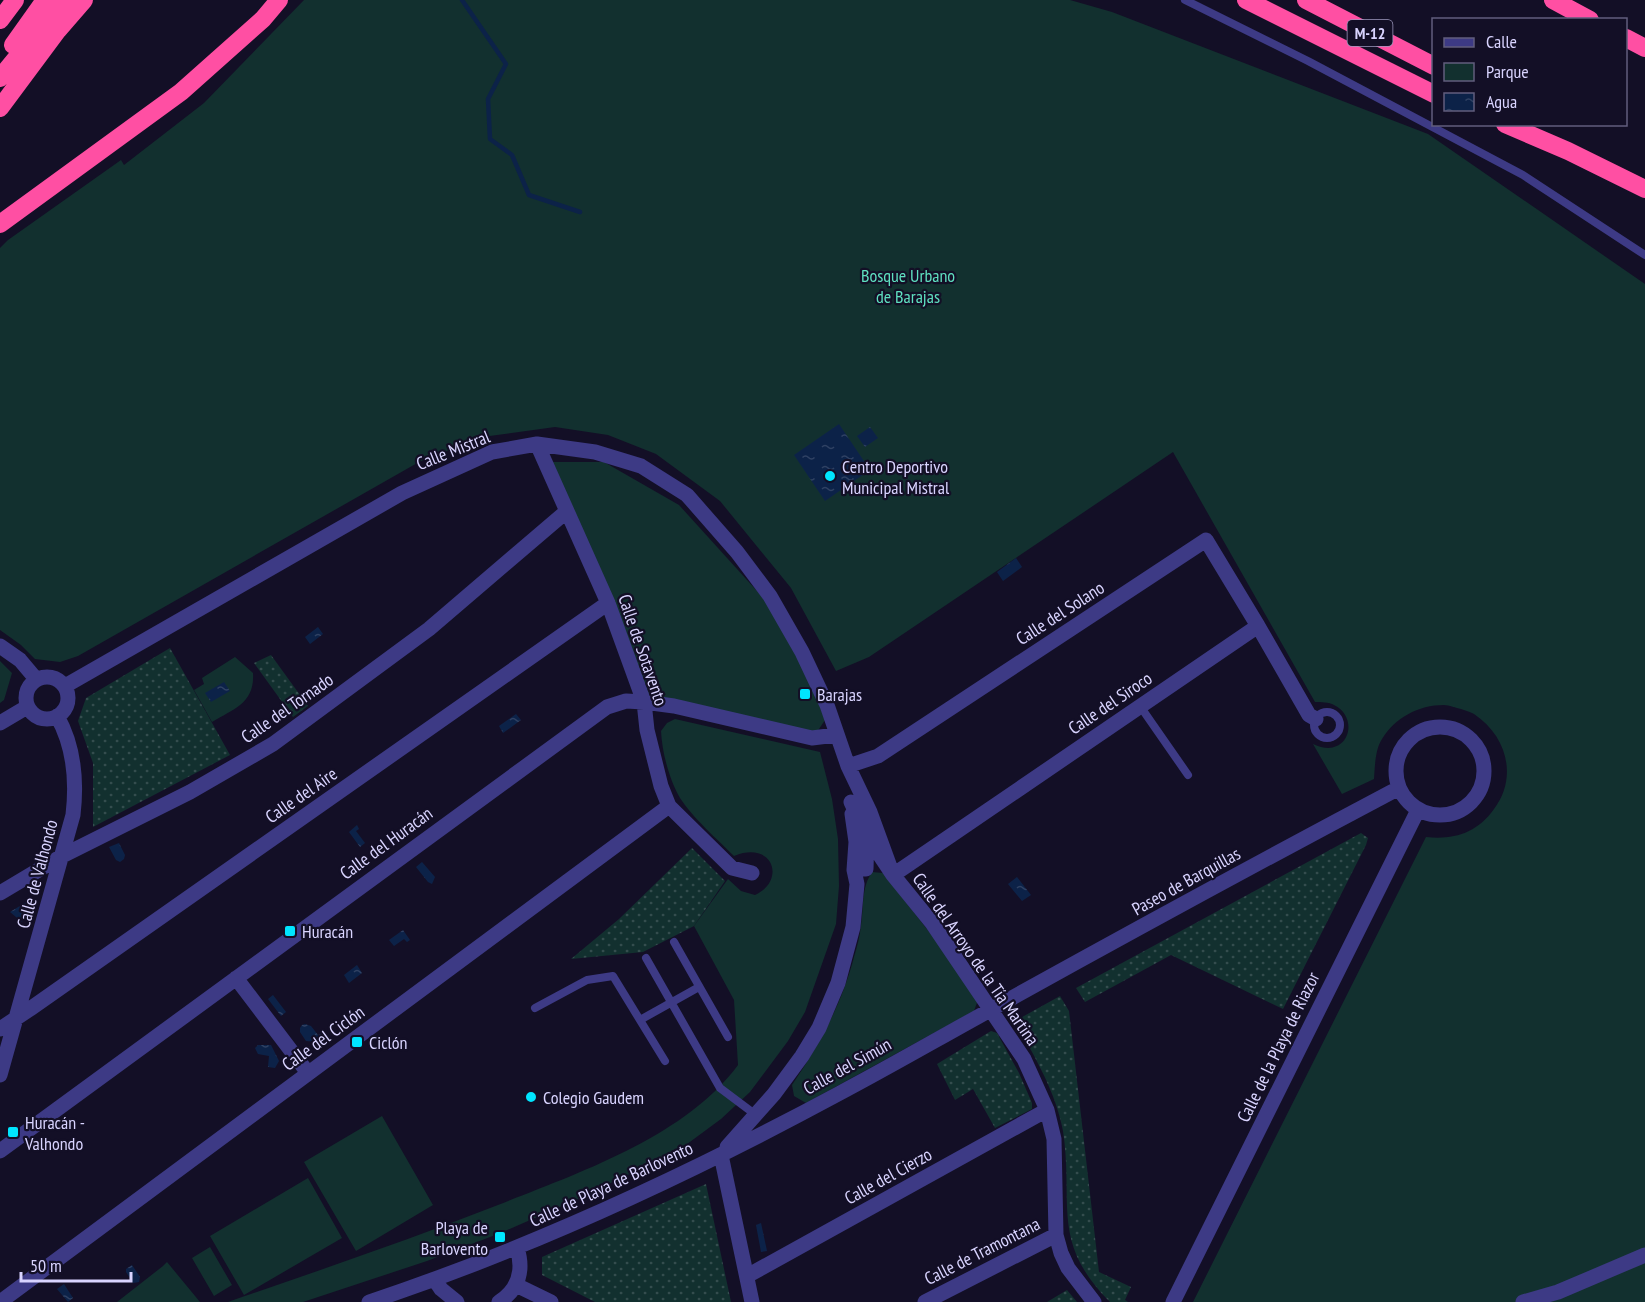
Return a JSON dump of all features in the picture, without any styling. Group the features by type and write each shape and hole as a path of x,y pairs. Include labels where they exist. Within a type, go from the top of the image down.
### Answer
{"highway":[{"path":"0,20 15,0"},
{"path":"0,64 45,0"},
{"path":"0,78 64,0"},
{"path":"0,108 84,0"},
{"path":"0,224 181,92 263,19 279,0"},
{"path":"1246,0 1432,93"},
{"name":"M-12","path":"1306,0 1432,65"},
{"path":"1553,0 1586,18"},
{"path":"1627,39 1645,48"},
{"path":"1510,126 1568,151 1645,189"},
{"path":"1531,126 1568,151"}],"street":[{"name":"Calle de Sotavento","path":"537,444 608,603 644,702 647,730 661,786 669,806 732,868 752,873"},
{"name":"Calle Mistral","path":"65,686 402,493 492,452 537,444 595,452 641,466 687,495 737,552 770,596 819,687 848,766"},
{"name":"Calle del Tornado","path":"0,893 62,856 190,792 273,744 429,629 567,511"},
{"name":"Calle del Solano","path":"848,766 878,756 1206,540 1258,626"},
{"name":"Calle del Aire","path":"0,1029 608,603"},
{"path":"1258,626 1308,715 1316,718"},
{"name":"Calle del Siroco","path":"893,875 1258,626"},
{"path":"0,646 20,660 36,679"},
{"path":"53,678 65,686 67,703 57,716 44,719 31,713 27,707 25,699 27,690 36,679 53,678"},
{"name":"Calle del Huracán","path":"0,1151 607,707 626,701 644,702 674,706 812,738 836,735"},
{"path":"0,723 27,707"},
{"name":"Calle de Valhondo","path":"0,1075 73,815 74,771 70,747 57,716"},
{"path":"1432,727 1447,727 1462,732 1474,742 1482,755 1485,770 1482,786 1474,799 1463,809 1448,815 1433,815 1418,810 1410,804 1399,788 1396,772 1398,757 1406,743 1417,733 1432,727"},
{"path":"752,1302 721,1155 792,1071 819,1028 838,983 853,927 857,884 854,870 855,842 848,766"},
{"path":"848,766 870,812 893,875"},
{"name":"Paseo de Barquillas","path":"991,1009 1399,788"},
{"path":"851,802 867,836 893,875"},
{"name":"Calle del Ciclón","path":"0,1302 669,806"},
{"name":"Calle de la Playa de Riazor","path":"1173,1302 1418,810"},
{"path":"857,884 866,868 870,812"},
{"path":"866,868 882,865 893,875"},
{"name":"Calle del Arroyo de la Tía Martina","path":"893,875 932,923 1023,1059 1047,1110 1054,1139 1056,1235 1061,1253 1068,1268 1094,1302"},
{"path":"236,978 308,1073"},
{"name":"Calle del Simún","path":"721,1155 840,1093 991,1009"},
{"name":"Calle del Cierzo","path":"747,1275 1047,1110"},
{"name":"Calle de Playa de Barlovento","path":"369,1302 435,1280 517,1248 628,1200 721,1155"},
{"name":"Calle de Tramontana","path":"925,1302 1056,1235"},
{"name":"Calle de Playa de Barlovento","path":"516,1285 521,1266 517,1248"},
{"path":"1523,1302 1557,1292 1645,1255"},
{"path":"435,1280 457,1302"},
{"path":"499,1302 507,1297 516,1285 551,1302"}],"lane":[{"path":"1185,0 1308,61 1523,175 1645,255"},
{"path":"1140,706 1188,775"},
{"path":"674,942 728,1036"},
{"path":"646,958 720,1088 756,1115"},
{"path":"535,1008 587,980 614,976 665,1061"},
{"path":"640,1020 699,987"}],"green space":[{"name":"Bosque Urbano de Barajas","path":"304,0 1070,0 1112,12 1428,134 1645,284 1645,1302 1193,1302 1426,837 1455,836 1480,824 1494,809 1501,797 1506,784 1507,771 1501,745 1485,723 1473,713 1446,705 1425,707 1400,719 1382,739 1376,758 1374,779 1342,794 1313,744 1325,748 1335,747 1342,743 1347,736 1347,719 1334,705 1315,702 1173,452 869,657 836,671 791,588 720,501 656,454 608,435 555,427 482,437 419,462 78,656 60,662 35,659 21,645 0,630 0,248 121,160 124,165 204,103"},
{"path":"545,462 604,462 679,505 766,601 811,681 825,720 817,732 644,702"},
{"path":"170,648 230,755 93,827 93,763 78,721 86,698"},
{"path":"271,655 308,706 293,717 254,663"},
{"path":"235,657 253,673 251,691 235,709 212,722 194,690 204,684 202,678"},
{"path":"0,661 12,673 4,700 0,703"},
{"path":"675,719 820,752 832,799 838,839 839,886 836,924 805,1012 788,1041 750,1092 721,1119 679,1150 578,1199 498,1234 427,1261 303,1302 228,1302 430,1231 595,1166 660,1132 689,1113 716,1090 738,1065 734,1000 694,926 728,879 741,891 755,895 765,889 773,872 771,864 759,853 734,856 698,820 680,798 667,765 661,731 667,723"},
{"path":"1361,833 1368,838 1366,845 1283,1009 1171,955 1085,1002 1076,988"},
{"path":"692,848 725,881 694,926 643,952 571,959 619,919"},
{"path":"872,872 883,873 941,947 978,1000 974,1011 806,1103 794,1096 792,1085 820,1039 843,991 861,929 864,891"},
{"path":"1060,996 1069,1011 1099,1272 1131,1287 1125,1300 1128,1302 1110,1302 1091,1280 1079,1260 1068,1221 1066,1157 1060,1117 1044,1074 1015,1021"},
{"path":"991,1031 997,1033 1032,1103 1032,1109 995,1128 973,1089 955,1100 937,1064"},
{"path":"382,1116 433,1205 356,1251 304,1162"},
{"path":"308,1178 342,1238 244,1295 210,1236"},
{"path":"706,1184 731,1302 595,1302 542,1275 542,1257"},
{"path":"210,1247 232,1285 214,1296 192,1258"},
{"path":"167,1262 200,1302 117,1302 163,1266"},
{"path":"1067,1290 1077,1302 1047,1302"}],"water":[{"path":"839,424 870,470 825,501 794,455"},
{"path":"870,427 878,438 865,447 857,436"},
{"path":"1016,558 1022,567 1003,581 997,572"},
{"path":"318,627 323,634 310,644 305,637"},
{"path":"224,682 230,691 211,702 205,693"},
{"path":"516,714 521,720 503,733 499,726"},
{"path":"357,825 359,829 356,831 365,843 360,847 349,832"},
{"path":"119,843 125,855 120,862 116,860 109,847"},
{"path":"422,862 435,877 432,884 416,867"},
{"path":"1017,877 1031,895 1022,901 1008,884"},
{"path":"28,901 22,922 10,912"},
{"path":"403,930 410,940 407,942 404,939 394,946 389,940"},
{"path":"357,965 362,973 349,983 344,975"},
{"path":"273,995 286,1012 281,1016 268,999"},
{"path":"305,1024 311,1026 318,1035 324,1034 319,1042 306,1041 300,1032 300,1028"},
{"path":"258,1045 271,1045 279,1061 275,1068 268,1067 269,1056 258,1054 255,1048"},
{"path":"761,1223 767,1251 761,1252 756,1225"},
{"path":"132,1265 140,1277 139,1282 133,1283 126,1272 126,1269"},
{"path":"64,1284 73,1298 68,1302 57,1289"}],"waterway":[{"path":"462,0 506,64 488,99 490,139 512,155 529,195 580,212"}],"place":[{"name":"Centro Deportivo Municipal Mistral","path":"830,476"},
{"name":"Barajas","path":"805,694"},
{"name":"Huracán","path":"290,931"},
{"name":"Ciclón","path":"357,1042"},
{"name":"Colegio Gaudem","path":"531,1097"},
{"name":"Huracán - Valhondo","path":"13,1132"},
{"name":"Playa de Barlovento","path":"500,1237"}]}
